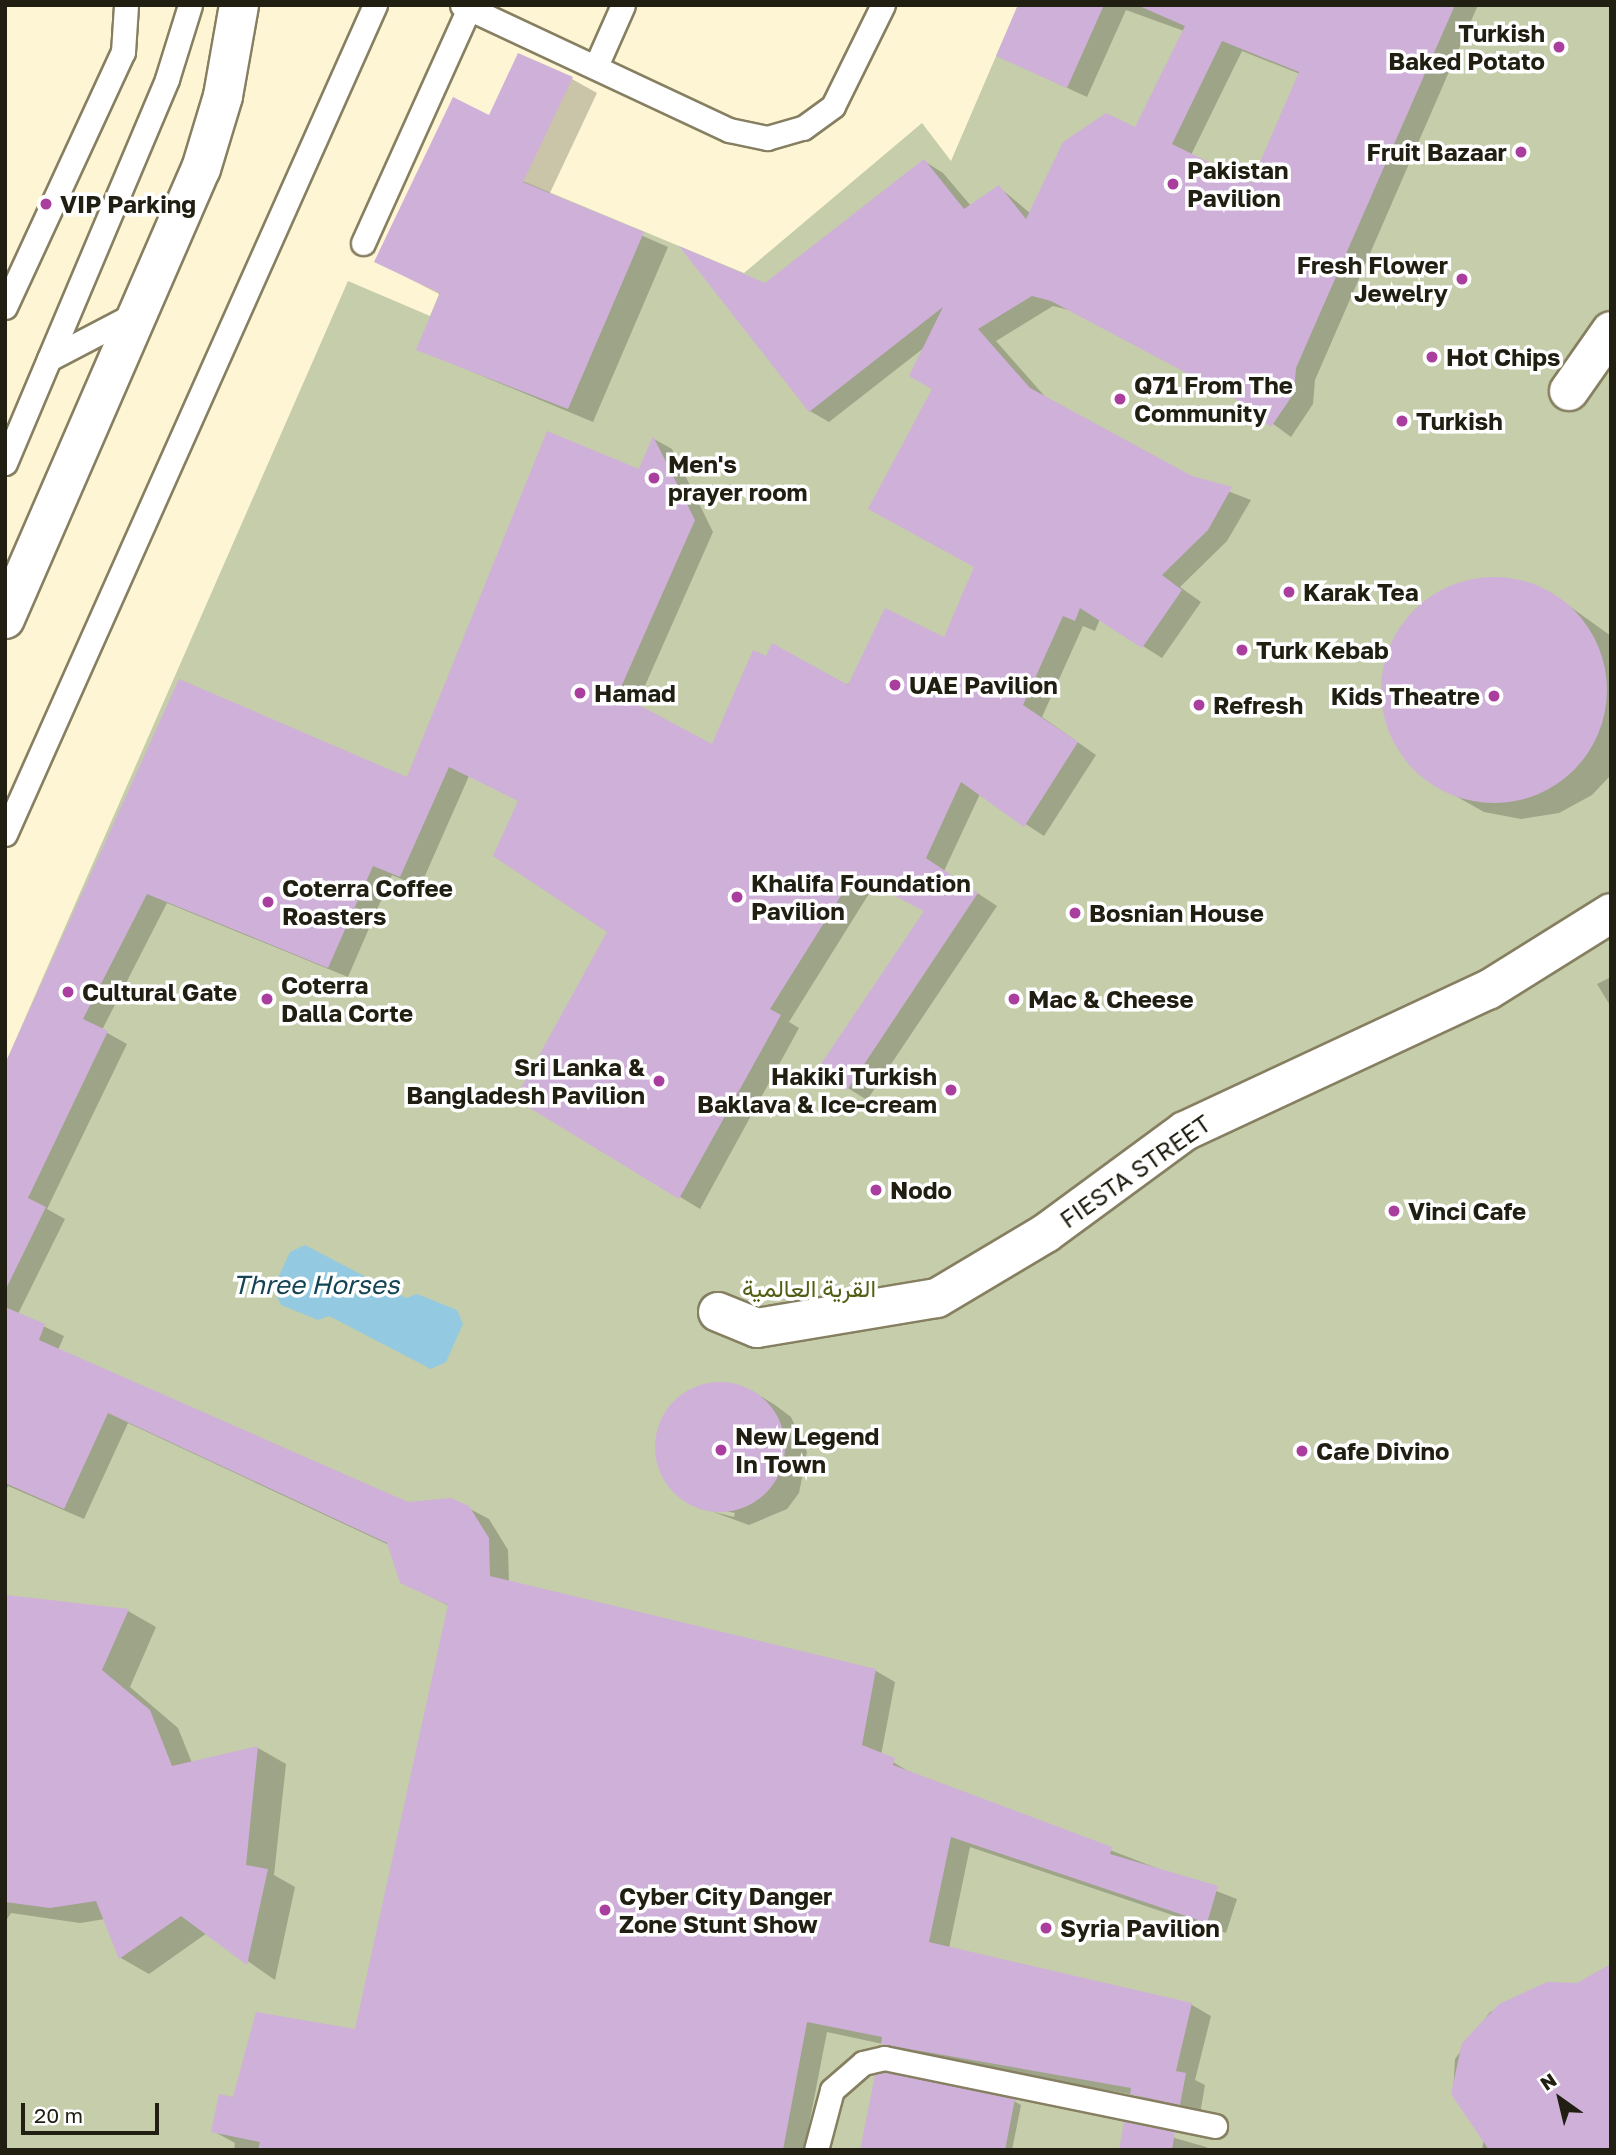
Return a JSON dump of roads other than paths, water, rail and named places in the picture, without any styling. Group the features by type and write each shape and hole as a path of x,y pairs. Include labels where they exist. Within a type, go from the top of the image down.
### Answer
{"street":[{"path":"5,620 139,312 213,133 236,14"},
{"path":"1569,391 1611,331"},
{"name":"FIESTA STREET","path":"718,1312 757,1328 937,1298 1046,1233 1185,1131 1488,990 1611,913"}],"lane":[{"path":"5,307 123,52 126,5"},
{"path":"5,463 167,79 190,5"},
{"path":"5,834 375,5"},
{"path":"596,66 623,5"},
{"path":"363,243 466,7 701,117 767,138 803,128 833,106 883,5"},
{"path":"49,359 139,312"},
{"path":"816,2150 832,2090 854,2068 884,2058 1216,2126"}],"water":[{"name":"Three Horses","path":"305,1245 406,1298 417,1294 457,1310 463,1324 446,1362 431,1369 329,1316 318,1320 281,1305 273,1289 290,1252"}],"place":[{"name":"Turkish Baked Potato","path":"1559,47"},
{"name":"Fruit Bazaar","path":"1521,152"},
{"name":"Pakistan Pavilion","path":"1173,184"},
{"name":"VIP Parking","path":"46,204"},
{"name":"Fresh Flower Jewelry","path":"1462,279"},
{"name":"Hot Chips","path":"1432,357"},
{"name":"Q71 From The Community","path":"1120,399"},
{"name":"Turkish","path":"1402,421"},
{"name":"Men's prayer room","path":"654,478"},
{"name":"Karak Tea","path":"1289,592"},
{"name":"Turk Kebab","path":"1242,650"},
{"name":"UAE Pavilion","path":"895,685"},
{"name":"Hamad","path":"580,693"},
{"name":"Kids Theatre","path":"1494,696"},
{"name":"Refresh","path":"1199,705"},
{"name":"Khalifa Foundation Pavilion","path":"737,897"},
{"name":"Coterra Coffee Roasters","path":"268,902"},
{"name":"Bosnian House","path":"1075,913"},
{"name":"Cultural Gate","path":"68,992"},
{"name":"Coterra Dalla Corte","path":"267,999"},
{"name":"Mac & Cheese","path":"1014,999"},
{"name":"Sri Lanka & Bangladesh Pavilion","path":"659,1081"},
{"name":"Hakiki Turkish Baklava & Ice-cream","path":"951,1090"},
{"name":"Nodo","path":"876,1190"},
{"name":"Vinci Cafe","path":"1394,1211"},
{"name":"New Legend In Town","path":"721,1450"},
{"name":"Cafe Divino","path":"1302,1451"},
{"name":"Cyber City Danger Zone Stunt Show","path":"605,1910"},
{"name":"Syria Pavilion","path":"1046,1928"}],"park label":[{"name":"القرية العالمية","path":"809,1288"}]}
